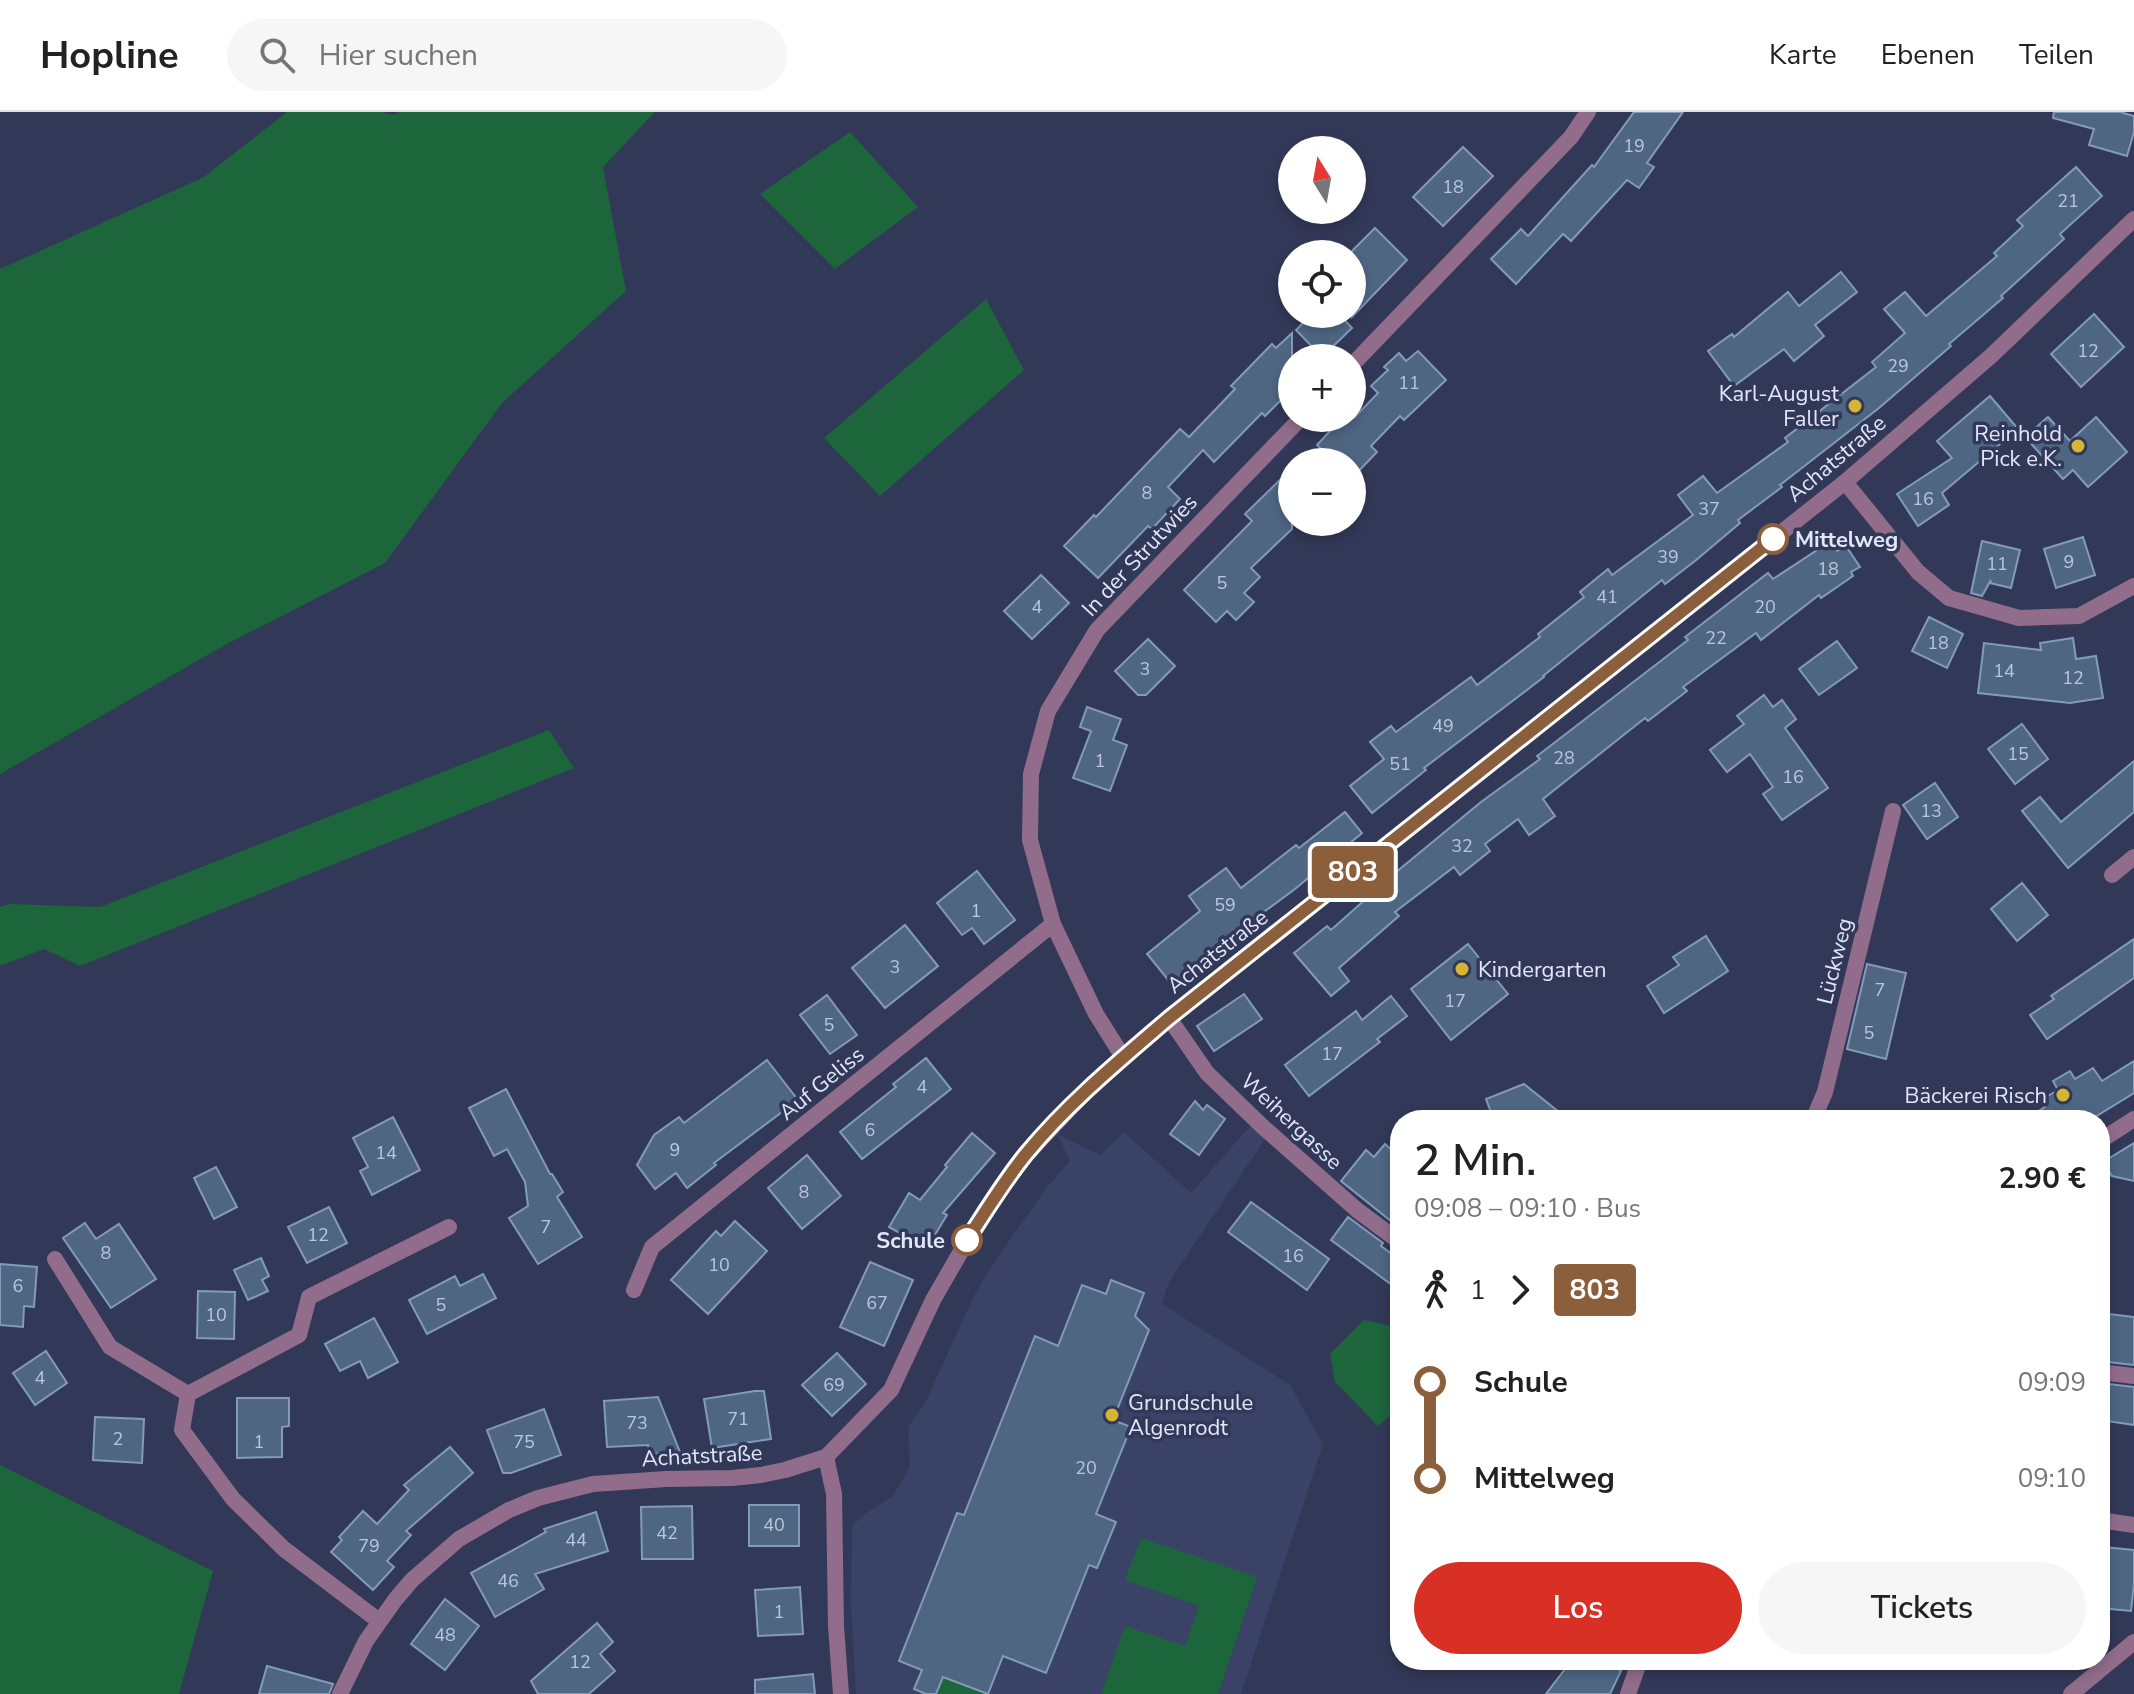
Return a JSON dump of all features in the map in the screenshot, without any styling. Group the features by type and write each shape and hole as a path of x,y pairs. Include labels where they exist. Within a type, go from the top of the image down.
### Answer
{"street":[{"path":"1366,350 1571,137 1588,112"},
{"name":"Achatstraße","path":"340,1694 354,1662 379,1621 412,1580 459,1539 509,1510 538,1498 580,1487 623,1481 761,1475 826,1457 891,1390 933,1300 996,1195 1026,1155 1095,1082 1169,1018 1845,482 1991,356 2134,219"},
{"name":"In der Strutwies","path":"1123,1057 1096,1014 1053,924 1030,840 1031,774 1048,711 1097,630 1288,432"},
{"path":"1845,482 1918,572 1949,598 2019,618 2079,616 2134,586"},
{"name":"Lückweg","path":"1817,1110 1825,1092 1893,811"},
{"path":"2112,875 2134,857"},
{"name":"Auf Geliss","path":"634,1290 652,1247 1053,924"},
{"name":"Weihergasse","path":"1169,1018 1207,1073 1357,1210 1390,1235"},
{"path":"2110,1135 2134,1119"},
{"path":"188,1394 299,1335 309,1297 449,1227"},
{"path":"55,1259 110,1347 188,1394"},
{"path":"2110,1373 2134,1376"},
{"path":"188,1394 182,1430 233,1499 284,1549 379,1621"},
{"path":"826,1457 834,1494 836,1626 841,1694"},
{"path":"2110,1521 2134,1525"},
{"path":"2110,1662 2134,1642"},
{"path":"1628,1694 1636,1670"},
{"path":"2071,1694 2100,1670"}],"shaded area":[{"name":"Grundschule Algenrodt","path":"1251,1125 1265,1139 1169,1282 1162,1304 1290,1385 1323,1444 1241,1694 856,1694 851,1605 852,1526 893,1496 910,1467 908,1427 925,1403 975,1294 1048,1186 1070,1161 1057,1134 1100,1155 1124,1132 1191,1193"}],"green space":[{"path":"287,112 382,112 394,115 399,112 655,112 603,167 626,291 502,403 385,563 225,645 0,774 0,269 204,177"},
{"path":"850,132 918,207 835,269 760,194"},
{"path":"986,299 1024,370 880,496 824,438"},
{"path":"549,730 574,768 80,966 44,949 0,966 0,907 10,904 100,907"},
{"path":"1364,1320 1390,1326 1390,1416 1378,1426 1335,1382 1330,1354"},
{"path":"0,1465 213,1571 179,1694 0,1694"},
{"path":"1141,1538 1257,1577 1218,1694 1101,1694 1125,1626 1185,1646 1199,1606 1125,1580"},
{"path":"943,1677 985,1694 936,1694"}],"building":[{"path":"1634,112 1683,112 1647,163 1654,167 1639,188 1627,180 1571,241 1563,234 1516,284 1491,259 1521,229 1528,236 1592,165 1594,167"},
{"path":"2054,112 2120,112 2134,116 2134,132 2127,156 2089,145 2094,129 2053,118"},
{"path":"1463,147 1493,176 1443,226 1413,197"},
{"path":"2076,167 2102,196 2060,234 2064,239 2001,296 2003,298 1949,344 1951,346 1879,408 1738,520 1740,523 1695,561 1665,584 1662,580 1544,677 1424,768 1426,770 1372,813 1350,786 1384,759 1370,742 1391,726 1396,732 1471,677 1477,685 1540,637 1538,634 1584,597 1580,592 1608,569 1612,575 1693,515 1678,495 1703,476 1717,493 1788,442 1785,438 1876,367 1872,362 1905,333 1884,309 1905,292 1926,316 1997,256 1994,253 2023,226 2017,220"},
{"path":"1375,228 1407,260 1366,302 1366,240 1363,240"},
{"path":"1841,272 1857,292 1815,325 1824,336 1794,361 1784,349 1734,386 1708,351 1732,334 1734,337 1788,292 1799,306"},
{"path":"2094,314 2124,347 2081,387 2051,354"},
{"path":"1352,328 1335,344 1309,344 1296,330"},
{"path":"1292,333 1292,344 1280,344"},
{"path":"1272,344 1276,348 1278,346 1278,403 1265,416 1262,413 1214,462 1203,450 1168,487 1180,499 1152,529 1148,526 1098,578 1064,546 1180,429 1189,437 1235,389 1231,386"},
{"path":"1418,351 1446,380 1404,420 1400,416 1371,446 1377,452 1366,463 1366,448 1320,448 1317,445 1329,432 1366,432 1366,406 1378,393 1371,386 1388,370 1384,367 1399,353 1406,361"},
{"path":"1990,396 2018,429 1942,493 1949,505 1918,526 1897,494 1952,458 1937,441"},
{"name":"Reinhold Pick e.K.","path":"2048,417 2070,441 2096,417 2127,452 2088,487 2073,470 2063,479 2025,437"},
{"path":"1278,482 1278,536 1285,536 1251,568 1260,577 1244,593 1254,602 1236,620 1227,611 1216,622 1184,590 1252,521 1245,514"},
{"path":"2083,537 2095,575 2056,588 2044,549"},
{"path":"1831,541 1837,551 1846,546 1860,567 1851,572 1853,576 1821,598 1819,595 1761,640 1756,633 1683,687 1687,691 1648,721 1645,718 1543,799 1555,816 1529,835 1518,819 1485,844 1490,851 1460,875 1454,867 1395,912 1399,916 1339,968 1349,981 1331,996 1294,953 1327,926 1331,930 1481,802 1540,759 1537,756 1688,640 1685,637 1768,573 1773,579"},
{"path":"1982,541 2020,550 2011,588 1990,583 1991,580 1982,596 1971,593"},
{"path":"1041,575 1069,603 1032,639 1004,611"},
{"path":"1929,617 1963,634 1947,668 1912,651"},
{"path":"2073,638 2076,659 2096,656 2103,698 2070,703 1978,693 1984,643 2041,650 2040,643"},
{"path":"1148,639 1175,666 1146,695 1138,695 1115,671"},
{"path":"1837,641 1857,668 1819,695 1799,669"},
{"path":"1764,695 1773,707 1782,700 1796,719 1785,728 1828,788 1782,820 1763,794 1773,787 1750,754 1727,772 1710,750 1744,724 1737,716"},
{"path":"1087,707 1121,719 1113,740 1127,745 1110,791 1073,778 1091,731 1080,727"},
{"path":"2022,724 2048,759 2015,784 1988,749"},
{"path":"2134,761 2134,812 2068,868 2022,811 2040,797 2061,822"},
{"path":"1935,783 1958,817 1927,839 1903,805"},
{"path":"1345,812 1362,833 1295,889 1208,953 1211,956 1174,987 1147,954 1200,911 1189,896 1226,868 1241,888"},
{"path":"977,871 1015,920 984,944 972,928 962,935 937,903"},
{"path":"2022,883 2048,915 2017,941 1991,909"},
{"path":"905,925 938,966 885,1008 852,968"},
{"path":"1706,936 1728,971 1664,1013 1647,986 1679,965 1673,957"},
{"path":"2134,939 2134,978 2047,1039 2030,1015 2054,999 2051,996"},
{"name":"Kindergarten","path":"1468,944 1508,994 1451,1040 1411,989"},
{"path":"1867,964 1906,973 1886,1059 1847,1049"},
{"path":"1244,994 1262,1019 1214,1051 1197,1026"},
{"path":"827,995 857,1035 830,1054 800,1015"},
{"path":"1391,996 1407,1016 1377,1039 1380,1042 1309,1096 1285,1065 1356,1011 1362,1020"},
{"path":"926,1058 951,1089 862,1159 840,1132 896,1087 893,1084"},
{"path":"767,1060 798,1100 714,1163 716,1165 687,1188 676,1173 655,1189 637,1165 654,1135 679,1117 684,1123"},
{"path":"2134,1061 2134,1093 2106,1110 2040,1110 2045,1107 2041,1100 2058,1090 2053,1081 2070,1071 2075,1079 2093,1068 2102,1081"},
{"path":"1524,1084 1556,1110 1490,1110 1486,1099"},
{"path":"506,1089 550,1174 563,1192 557,1197 582,1237 538,1264 509,1218 528,1206 525,1182 507,1149 494,1156 469,1108"},
{"path":"1195,1101 1203,1110 1207,1105 1225,1119 1199,1155 1170,1134"},
{"path":"393,1117 420,1170 372,1195 360,1171 368,1167 353,1138"},
{"path":"972,1133 995,1153 943,1213 947,1215 927,1248 889,1227 909,1193 920,1200"},
{"path":"2134,1143 2134,1181 2112,1176 2110,1158"},
{"path":"1385,1144 1390,1148 1390,1220 1341,1181 1366,1150 1374,1157"},
{"path":"807,1155 841,1196 802,1229 768,1188"},
{"path":"216,1167 237,1207 214,1219 194,1178"},
{"path":"1251,1202 1329,1259 1307,1290 1228,1232"},
{"path":"329,1207 347,1243 307,1263 288,1227"},
{"path":"1348,1217 1383,1243 1381,1246 1390,1253 1390,1284 1331,1240"},
{"path":"735,1221 767,1251 708,1314 671,1280 716,1231 721,1236"},
{"path":"85,1223 96,1239 119,1224 156,1279 111,1308 63,1238"},
{"path":"261,1258 269,1276 262,1280 268,1291 248,1300 234,1270"},
{"path":"870,1262 913,1280 884,1346 840,1327"},
{"path":"0,1264 37,1267 34,1307 24,1306 23,1327 0,1325"},
{"path":"483,1274 496,1298 427,1334 409,1300 455,1276 460,1286"},
{"path":"1111,1280 1144,1293 1135,1316 1149,1330 1113,1420 1131,1427 1096,1514 1116,1522 1097,1568 1089,1565 1046,1673 1003,1656 988,1694 943,1677 936,1694 914,1689 922,1670 899,1661 957,1513 964,1515 1035,1336 1058,1346 1082,1285 1106,1294"},
{"path":"198,1291 235,1292 234,1339 197,1338"},
{"path":"2110,1314 2134,1317 2134,1365 2110,1362"},
{"path":"374,1318 398,1362 368,1378 360,1361 340,1371 325,1344"},
{"path":"46,1351 67,1383 35,1405 13,1373"},
{"path":"837,1353 866,1384 832,1416 802,1385"},
{"path":"2110,1384 2134,1387 2134,1425 2110,1421"},
{"path":"764,1391 771,1439 712,1448 704,1399"},
{"path":"658,1397 680,1452 649,1454 648,1445 607,1447 604,1401"},
{"path":"237,1398 289,1398 289,1426 282,1427 282,1457 237,1458"},
{"path":"544,1409 561,1455 503,1473 487,1430"},
{"path":"95,1417 144,1419 142,1463 93,1460"},
{"path":"450,1447 473,1473 406,1531 411,1535 387,1561 394,1567 373,1590 331,1552 342,1540 339,1537 363,1511 377,1524 409,1490 404,1485"},
{"path":"749,1505 799,1505 799,1546 749,1546"},
{"path":"692,1506 693,1559 642,1559 641,1507"},
{"path":"596,1512 608,1551 535,1574 544,1589 495,1617 471,1573 546,1532 544,1529"},
{"path":"2110,1548 2134,1550 2131,1611 2110,1609"},
{"path":"800,1587 803,1634 758,1636 755,1590"},
{"path":"445,1599 479,1626 445,1670 411,1644"},
{"path":"597,1623 613,1642 600,1654 615,1671 589,1694 538,1694 531,1681"},
{"path":"267,1666 333,1684 329,1694 259,1694"},
{"path":"1564,1670 1621,1671 1610,1694 1546,1694"},
{"path":"813,1674 815,1694 755,1694 755,1680"}],"bus line":[{"name":"803","path":"967,1240 1026,1155 1123,1057 1773,539"}],"place":[{"name":"Karl-August Faller","path":"1855,406"},
{"name":"Reinhold Pick e.K.","path":"2078,446"},
{"name":"Mittelweg","path":"1773,539"},
{"name":"Kindergarten","path":"1462,969"},
{"name":"Bäckerei Risch","path":"2063,1095"},
{"name":"Schule","path":"967,1240"},
{"name":"Grundschule Algenrodt","path":"1112,1415"}]}
